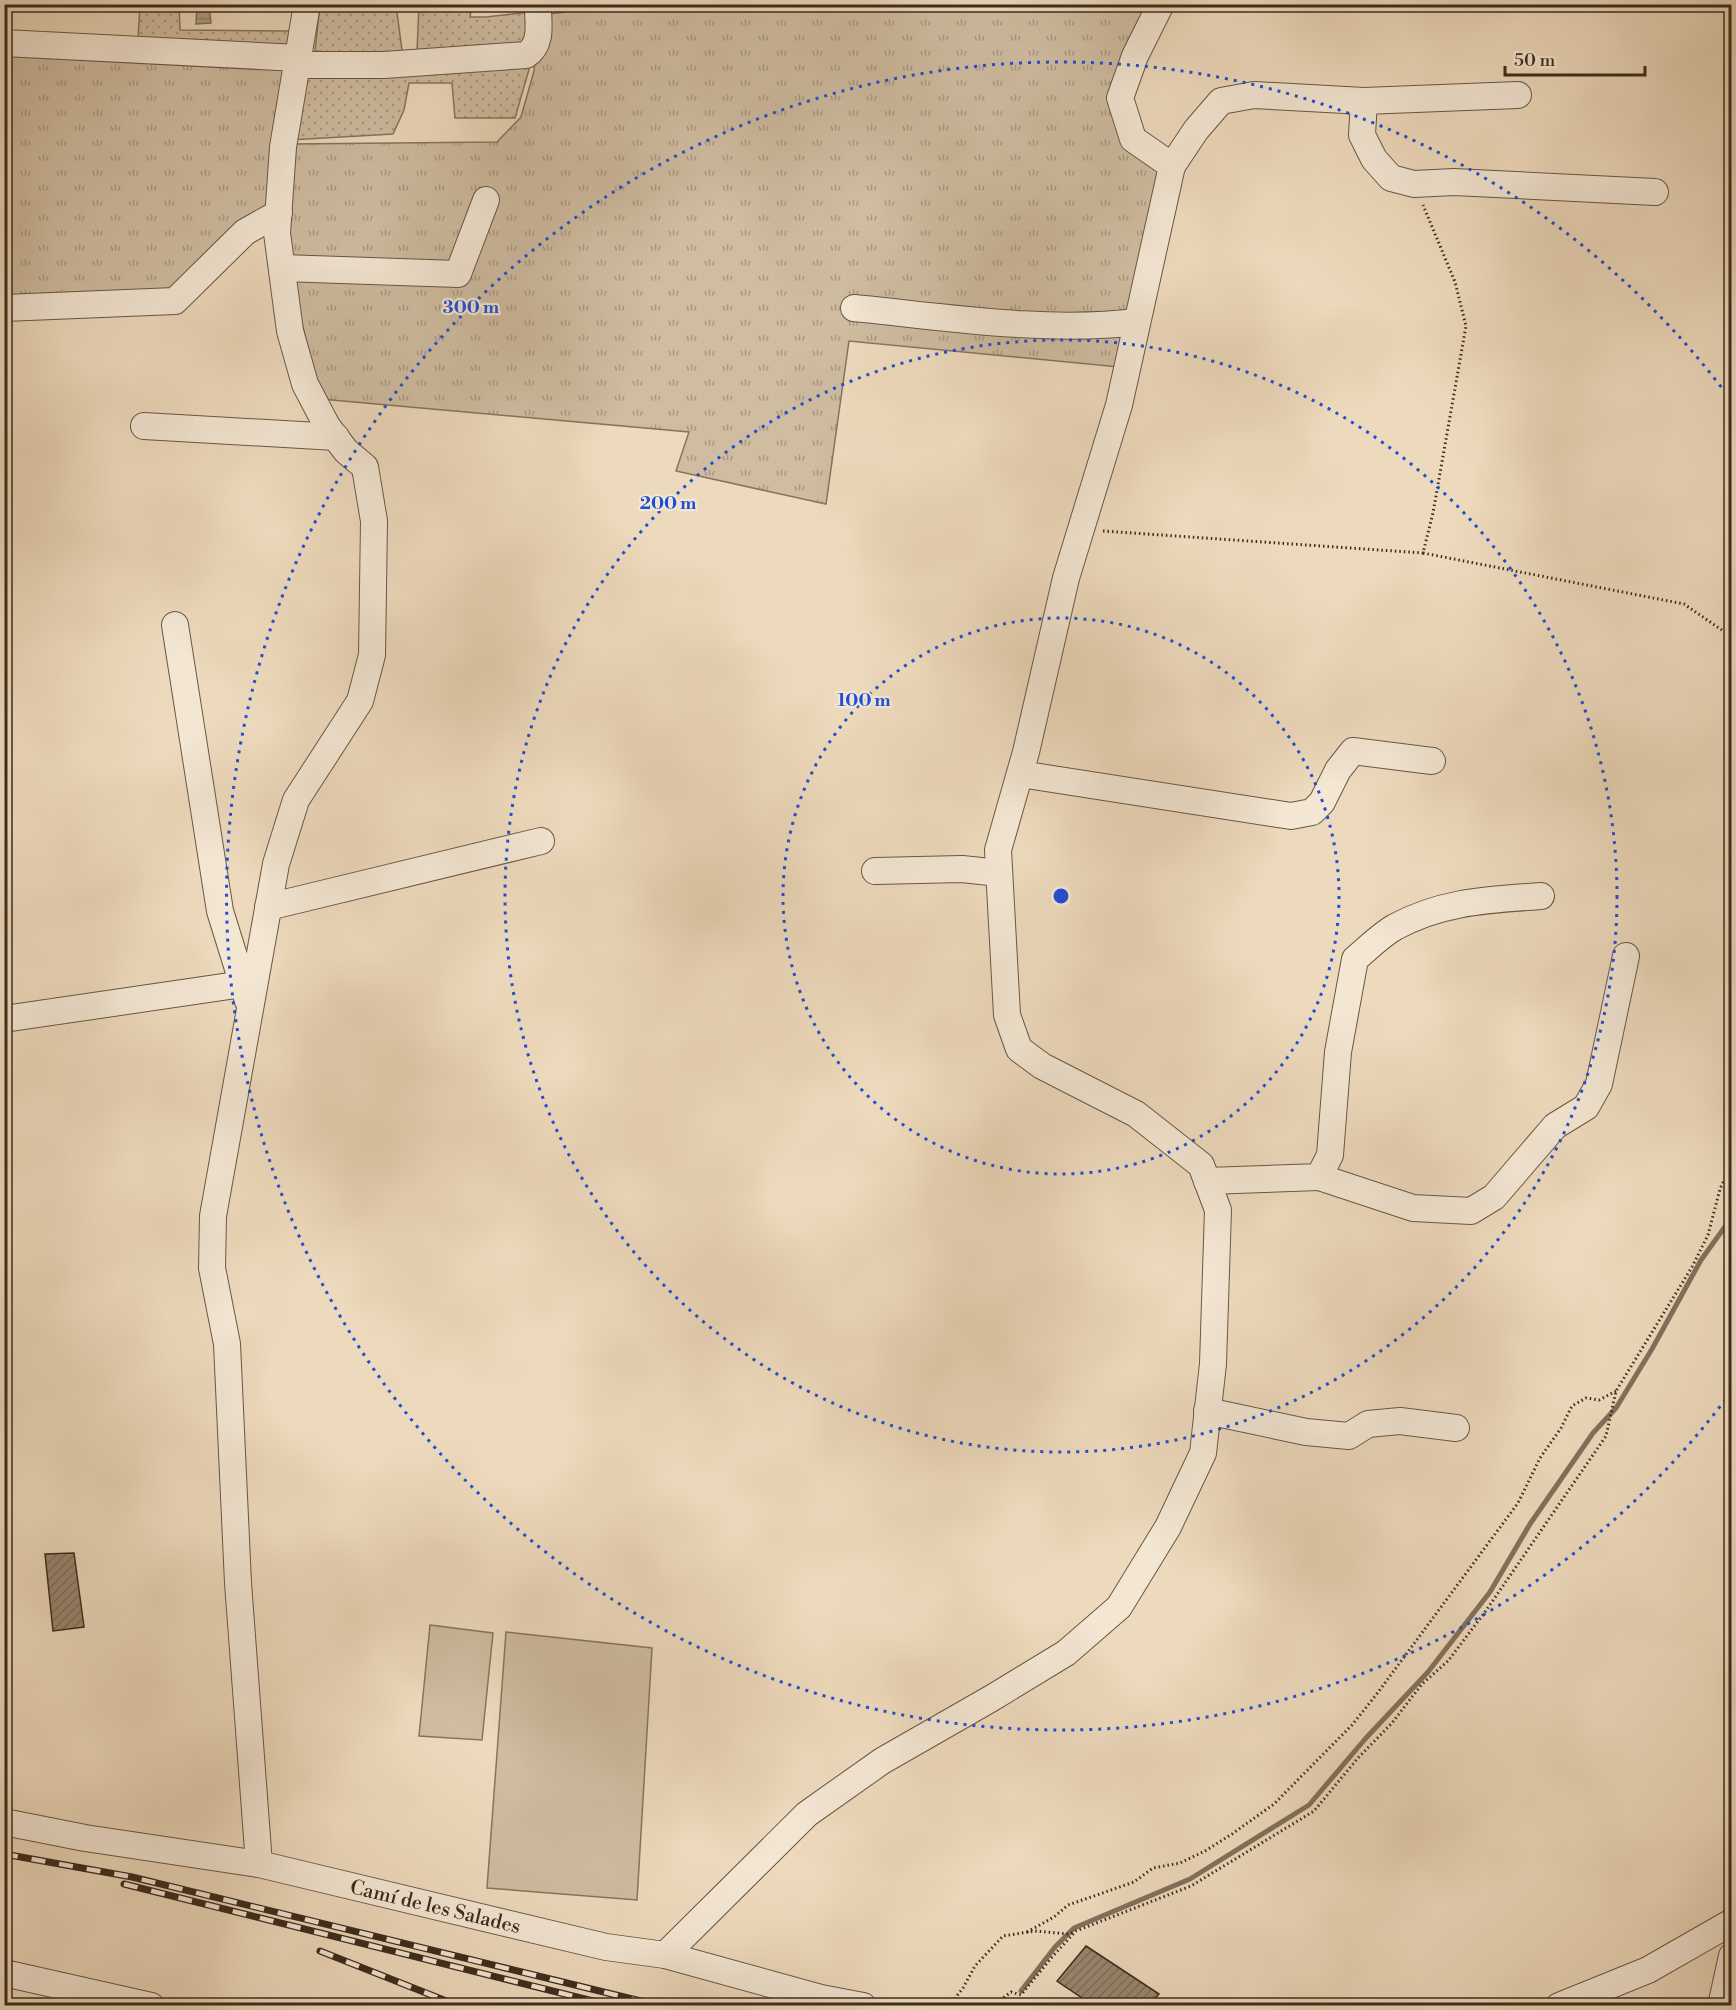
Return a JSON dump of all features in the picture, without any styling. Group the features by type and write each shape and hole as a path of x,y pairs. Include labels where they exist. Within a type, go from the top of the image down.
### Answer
{"street":[{"path":"259,1864 238,1583 227,1344 212,1268 213,1216 247,995 276,864 296,800 360,701 372,655 374,521 365,467 346,451 327,426 305,384 290,331 277,233 283,147 307,4"},
{"path":"1161,4 1134,56 1120,98 1133,140 1172,166"},
{"path":"4,44 298,62 411,56 526,56 534,50 539,34 538,11"},
{"path":"665,1955 807,1814 882,1761 1066,1653 1119,1606 1168,1527 1203,1454 1213,1364 1218,1210 1201,1165 1136,1114 1042,1066 1019,1049 1006,1015 998,850 1020,774 1066,578 1119,405 1172,166 1196,130 1221,101 1254,95 1364,101 1518,95"},
{"path":"1364,101 1362,135 1374,159 1391,178 1414,184 1454,182 1655,192"},
{"path":"282,268 458,274 486,200"},
{"path":"4,308 175,301 245,232 279,213"},
{"path":"854,308 1024,324 1105,326 1137,322"},
{"path":"144,426 336,437"},
{"path":"175,625 220,911 247,995"},
{"path":"1020,774 1291,816 1312,812 1322,802 1338,770 1353,751 1432,761"},
{"path":"268,907 541,841"},
{"path":"875,871 962,869 999,873"},
{"path":"1319,1177 1330,1155 1338,1052 1355,959 1394,928 1434,910 1471,901 1540,896"},
{"path":"1207,1181 1319,1177 1413,1208 1471,1211 1494,1197 1555,1126 1586,1107 1599,1084 1626,956"},
{"path":"4,1019 247,995"},
{"path":"1208,1411 1306,1432 1349,1436 1368,1424 1400,1421 1456,1428"},
{"name":"Camí de les Salades","path":"4,1822 85,1838 259,1864 606,1947 665,1955 821,1998 863,2006"},
{"path":"1559,2006 1648,1970 1731,1922"},
{"path":"1721,2006 1731,1956"},
{"path":"4,1973 150,2006"}],"path":[{"path":"1414,184 1455,282 1466,326 1435,501 1423,553"},
{"path":"1081,529 1423,553 1683,604 1731,638"},
{"path":"949,2006 963,1988 975,1966 1003,1936 1027,1932 1068,1934 1191,1886 1314,1811 1358,1758 1392,1723 1422,1684 1448,1661 1485,1612 1606,1436 1616,1391 1680,1287 1708,1235 1720,1189 1731,1164"},
{"path":"1027,1932 1054,1917 1068,1905 1134,1882 1154,1868 1180,1863 1204,1851 1274,1804 1352,1725 1376,1695 1518,1503 1540,1458 1561,1428 1572,1406 1586,1398 1599,1400 1616,1391"},
{"path":"993,2006 1011,1992 1021,1995 1076,1931"}],"green space":[{"path":"140,4 179,5 180,30 291,31 288,51 138,39"},
{"path":"632,4 1154,4 1116,90 1170,174 1119,367 849,341 826,504 676,471 689,432 321,399 289,272 290,144 497,142 521,117 534,71 535,56 549,14"},
{"path":"320,5 396,5 403,58 315,51"},
{"path":"419,5 472,5 470,17 531,12 523,47 417,51"},
{"path":"4,43 298,58 280,199 168,292 5,300"},
{"path":"532,59 515,118 455,118 452,83 409,83 404,110 393,134 290,140 293,118 310,68"},
{"path":"430,1625 493,1633 482,1740 419,1736"},
{"path":"506,1632 652,1648 637,1900 487,1888"}],"shaded area":[{"path":"197,5 209,5 211,23 196,24"}],"building":[{"path":"74,1553 84,1627 53,1631 45,1554"},
{"path":"1086,1946 1159,1994 1149,2006 1094,2006 1057,1981"}],"waterway":[{"path":"1021,1991 1055,1947 1074,1928 1190,1879 1309,1805 1366,1738 1428,1672 1490,1592 1530,1524 1593,1433 1616,1408 1652,1349 1701,1260 1732,1217"}],"railway":[{"path":"4,1854 132,1877 661,2006"},
{"path":"124,1884 613,2006"},
{"path":"320,1951 459,2006"}]}
